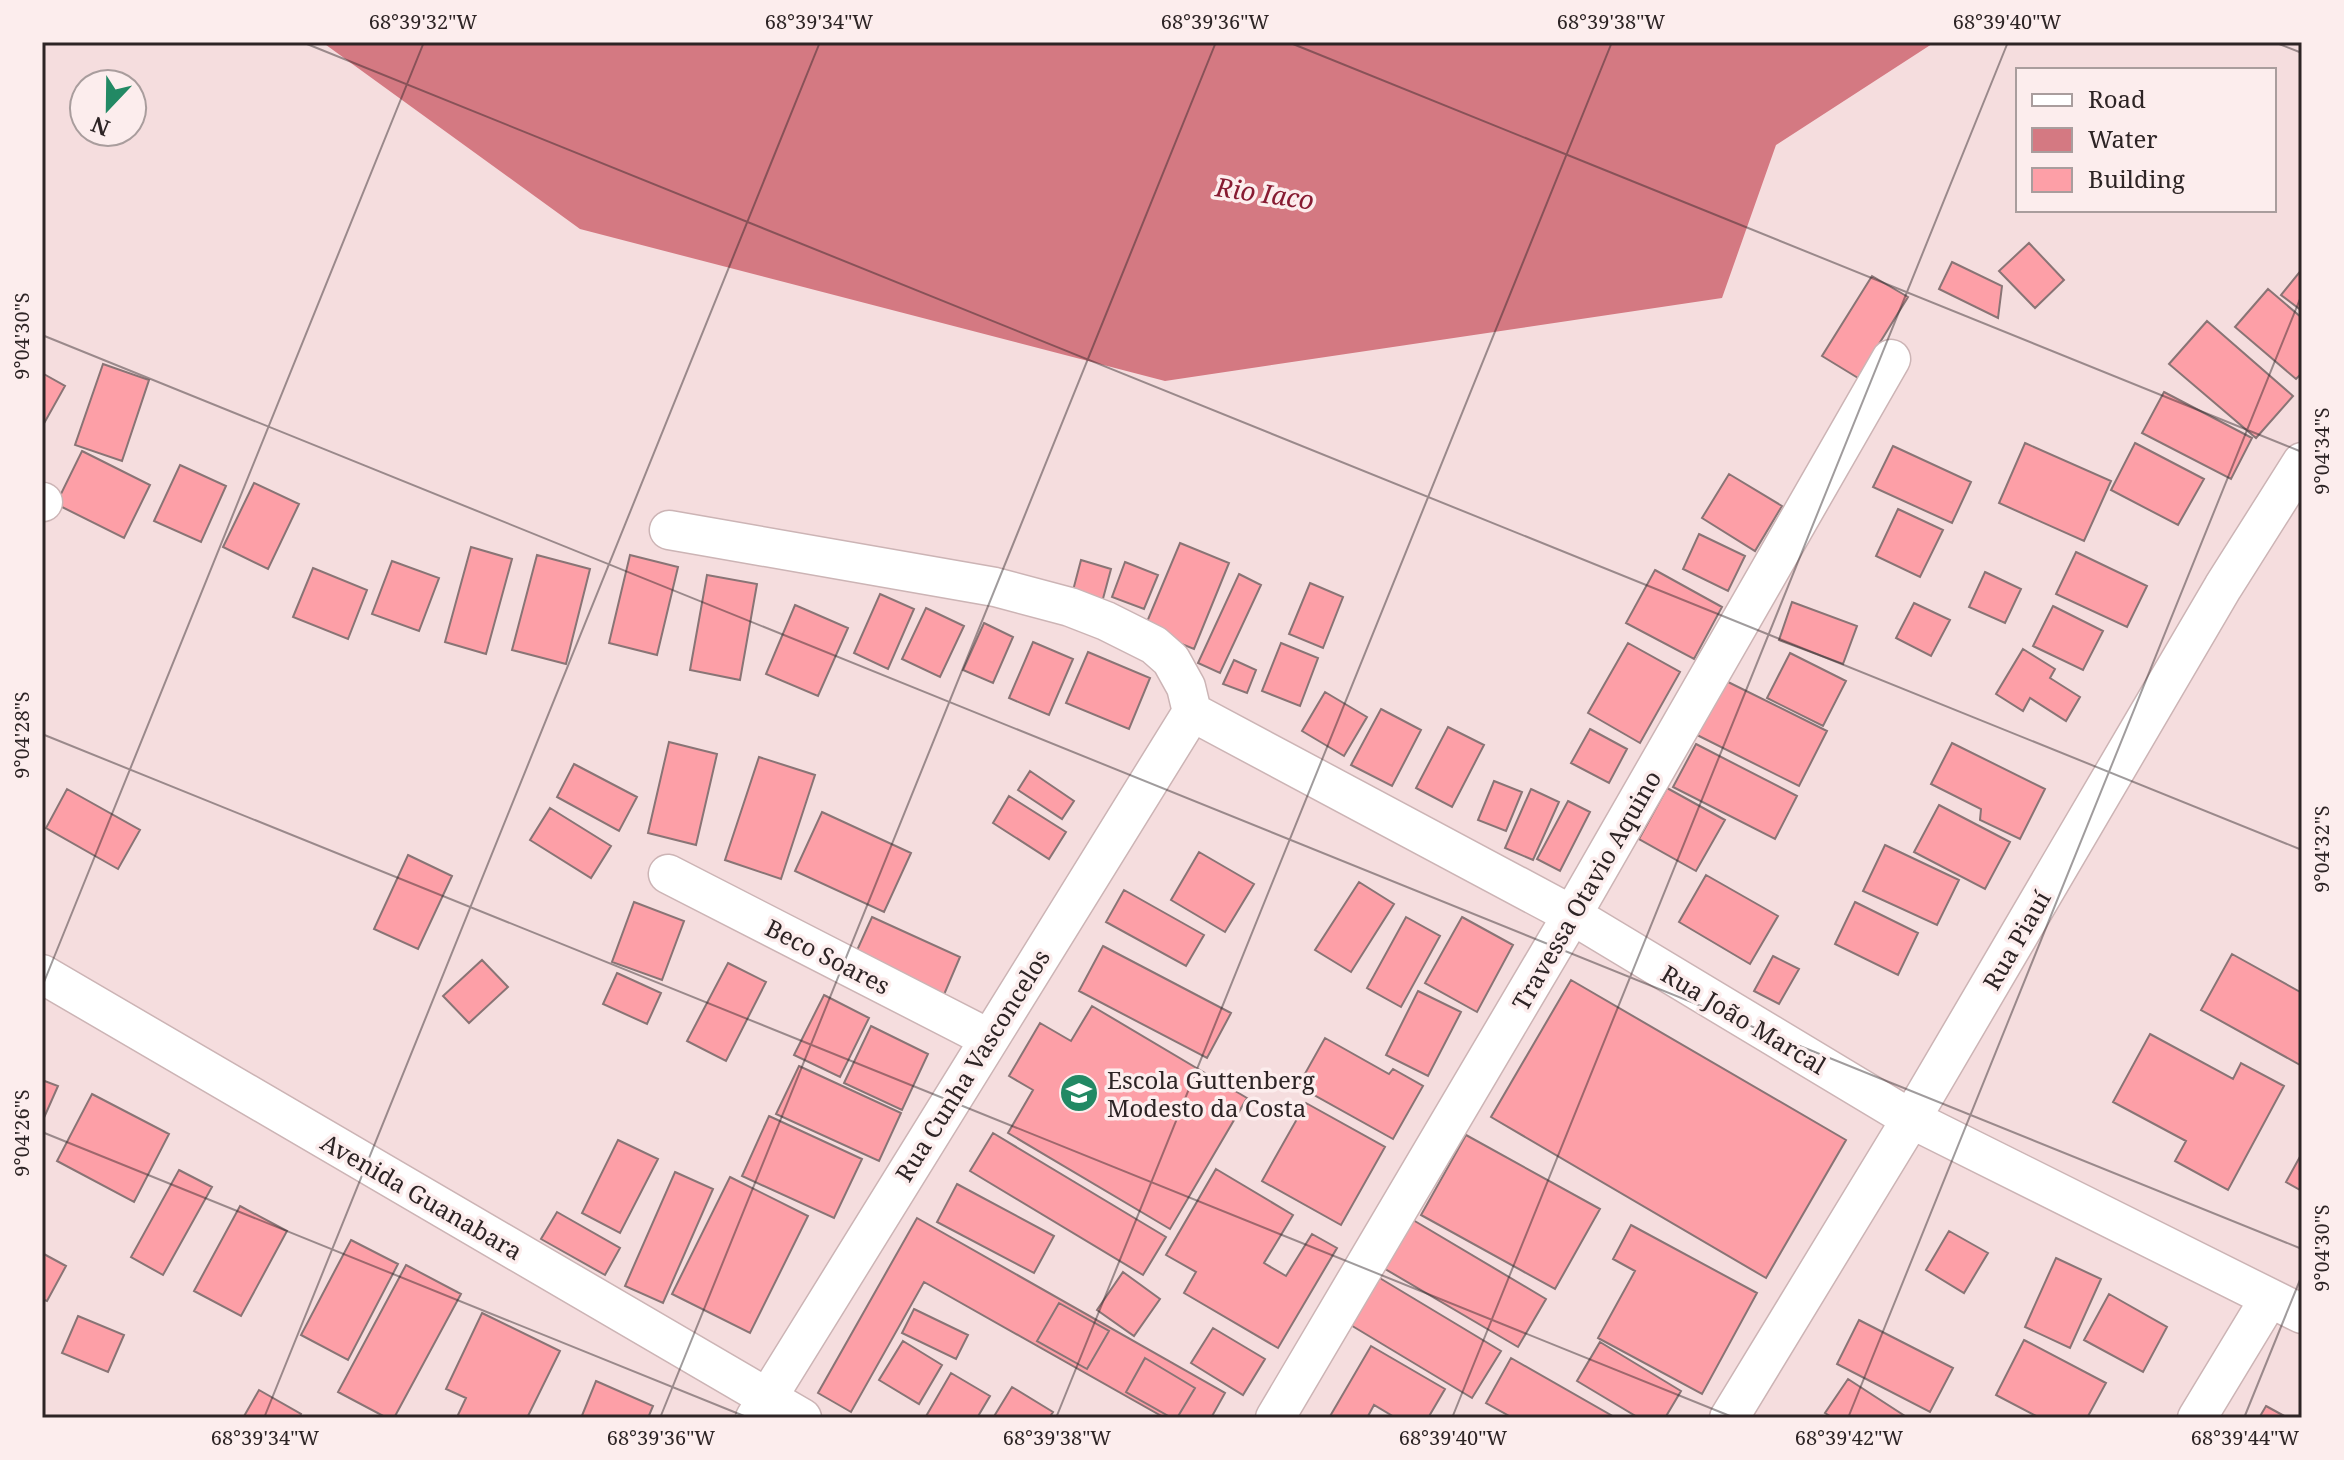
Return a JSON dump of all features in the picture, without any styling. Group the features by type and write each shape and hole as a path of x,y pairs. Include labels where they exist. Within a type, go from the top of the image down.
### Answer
{"street":[{"name":"Travessa Otavio Aquino","path":"1275,1418 1572,915 1891,359"},
{"name":"Rua Piauí","path":"1729,1418 1911,1119 2223,587 2302,462"},
{"path":"669,530 995,587 1070,607 1154,645 1171,660 1186,687 1192,712"},
{"name":"Rua João Marcal","path":"1192,712 1572,915 1911,1119 2286,1307"},
{"name":"Rua Cunha Vasconcelos","path":"761,1408 1192,712"},
{"name":"Beco Soares","path":"668,874 988,1038"},
{"name":"Avenida Guanabara","path":"42,974 761,1408 802,1418"},
{"path":"2197,1418 2286,1307"}],"water":[{"name":"Rio Iaco","path":"322,42 1935,42 1776,145 1722,298 1165,381 580,229"}],"building":[{"path":"2029,243 2064,280 2035,308 1999,271"},
{"path":"1952,262 2002,286 1998,318 1939,289"},
{"path":"2302,269 2302,311 2281,295"},
{"path":"1872,276 1908,297 1858,378 1822,356"},
{"path":"2268,289 2302,318 2302,373 2296,379 2235,327"},
{"path":"2207,321 2293,396 2256,438 2169,364"},
{"path":"103,364 149,380 122,461 75,445"},
{"path":"42,373 65,386 42,427"},
{"path":"2164,392 2252,438 2231,479 2142,433"},
{"path":"2025,443 2111,481 2084,541 1999,503"},
{"path":"2135,443 2204,479 2178,525 2111,490"},
{"path":"1893,446 1971,482 1952,523 1873,487"},
{"path":"82,451 150,485 124,538 56,504"},
{"path":"180,465 226,486 201,542 154,521"},
{"path":"1729,474 1782,506 1755,551 1702,518"},
{"path":"254,483 299,504 268,569 223,547"},
{"path":"1898,509 1943,530 1920,577 1876,556"},
{"path":"1699,534 1745,556 1728,591 1683,569"},
{"path":"1180,543 1229,563 1194,649 1144,629"},
{"path":"471,547 512,559 486,654 445,642"},
{"path":"2076,552 2147,586 2127,627 2056,594"},
{"path":"537,555 590,569 566,664 512,650"},
{"path":"630,555 678,567 657,655 609,643"},
{"path":"1081,560 1111,569 1101,606 1071,598"},
{"path":"392,561 439,578 419,631 372,614"},
{"path":"1125,562 1158,575 1144,609 1112,597"},
{"path":"313,568 367,590 348,639 293,617"},
{"path":"1655,570 1722,607 1694,659 1626,623"},
{"path":"1985,572 2021,589 2005,623 1969,607"},
{"path":"1239,574 1261,585 1220,673 1198,663"},
{"path":"707,575 757,584 740,680 690,670"},
{"path":"1310,583 1343,597 1323,648 1289,634"},
{"path":"880,594 914,609 888,669 854,653"},
{"path":"1792,602 1857,626 1843,664 1779,640"},
{"path":"1914,603 1950,620 1931,656 1896,638"},
{"path":"795,605 848,628 818,696 766,674"},
{"path":"2053,606 2103,631 2083,670 2033,646"},
{"path":"926,608 964,626 940,677 902,659"},
{"path":"984,623 1013,637 993,683 963,670"},
{"path":"1033,642 1073,659 1049,715 1009,698"},
{"path":"1281,643 1318,658 1300,706 1262,691"},
{"path":"1628,643 1680,672 1640,743 1588,713"},
{"path":"2023,649 2055,669 2050,678 2080,697 2066,721 2030,698 2023,711 1996,694"},
{"path":"1088,652 1150,678 1129,729 1066,703"},
{"path":"1790,653 1846,681 1823,726 1767,698"},
{"path":"1234,660 1256,670 1247,693 1223,684"},
{"path":"1724,680 1827,731 1799,786 1697,735"},
{"path":"1325,692 1367,717 1344,756 1302,731"},
{"path":"1381,709 1421,730 1392,786 1351,765"},
{"path":"1448,727 1484,745 1452,807 1416,788"},
{"path":"1590,729 1627,749 1609,783 1571,763"},
{"path":"669,742 717,754 696,845 648,833"},
{"path":"1952,743 2045,789 2020,839 1980,820 1981,809 1931,784"},
{"path":"1696,744 1797,796 1775,839 1673,787"},
{"path":"759,757 815,775 781,879 725,860"},
{"path":"574,764 637,797 619,831 557,797"},
{"path":"1030,771 1074,801 1062,819 1018,790"},
{"path":"1494,781 1522,792 1506,831 1478,820"},
{"path":"1667,788 1725,820 1696,871 1639,839"},
{"path":"67,789 140,830 118,869 46,828"},
{"path":"1531,789 1559,802 1533,860 1505,848"},
{"path":"1009,796 1066,832 1049,859 993,823"},
{"path":"1568,801 1590,812 1560,871 1537,859"},
{"path":"1939,805 2010,842 1985,889 1914,852"},
{"path":"550,808 611,846 591,878 530,840"},
{"path":"822,812 911,853 884,912 795,871"},
{"path":"1885,845 1959,880 1937,925 1863,891"},
{"path":"1199,852 1254,884 1225,932 1171,900"},
{"path":"408,855 452,876 418,949 374,929"},
{"path":"1706,875 1778,916 1750,964 1679,922"},
{"path":"1359,882 1394,904 1351,972 1315,950"},
{"path":"1124,890 1204,935 1186,966 1106,922"},
{"path":"634,902 684,921 662,980 612,962"},
{"path":"1855,902 1918,933 1898,975 1835,944"},
{"path":"872,917 960,957 943,997 854,957"},
{"path":"1406,917 1440,936 1401,1007 1367,988"},
{"path":"1462,917 1513,945 1477,1012 1425,983"},
{"path":"1103,946 1231,1013 1207,1058 1079,991"},
{"path":"2232,954 2302,993 2302,1066 2201,1010"},
{"path":"1773,956 1799,969 1779,1004 1754,991"},
{"path":"482,960 508,987 469,1023 443,996"},
{"path":"728,963 766,982 726,1061 687,1041"},
{"path":"617,973 661,993 647,1024 603,1004"},
{"path":"1571,980 1846,1140 1766,1278 1491,1117"},
{"path":"1418,991 1461,1012 1428,1076 1386,1055"},
{"path":"824,995 869,1018 840,1077 794,1055"},
{"path":"1092,1006 1247,1098 1170,1229 1008,1133 1033,1090 1009,1076 1040,1023 1071,1041"},
{"path":"871,1026 928,1054 902,1110 844,1083"},
{"path":"2150,1034 2233,1079 2241,1063 2284,1086 2228,1190 2175,1161 2186,1141 2113,1102"},
{"path":"1325,1038 1389,1074 1393,1069 1423,1086 1393,1139 1298,1086"},
{"path":"799,1066 901,1113 879,1161 776,1114"},
{"path":"42,1080 58,1086 43,1120 42,1120"},
{"path":"92,1094 169,1134 134,1202 57,1161"},
{"path":"1306,1103 1385,1147 1341,1225 1262,1181"},
{"path":"769,1116 862,1159 834,1218 742,1176"},
{"path":"993,1133 1166,1237 1143,1275 970,1171"},
{"path":"1466,1135 1600,1209 1555,1289 1421,1215"},
{"path":"618,1140 658,1159 620,1233 582,1213"},
{"path":"2302,1153 2302,1191 2286,1182"},
{"path":"1216,1169 1293,1215 1264,1263 1286,1276 1312,1234 1337,1248 1278,1348 1184,1293 1196,1272 1166,1255"},
{"path":"179,1170 212,1187 163,1275 131,1257"},
{"path":"675,1172 713,1189 663,1303 625,1286"},
{"path":"730,1177 808,1216 750,1333 672,1294"},
{"path":"957,1184 1054,1236 1034,1273 937,1222"},
{"path":"240,1206 287,1231 241,1316 194,1291"},
{"path":"557,1212 620,1248 605,1275 541,1239"},
{"path":"1408,1217 1546,1299 1518,1347 1380,1266"},
{"path":"917,1218 1225,1393 1211,1418 1165,1418 924,1282 851,1412 818,1393"},
{"path":"1631,1225 1757,1293 1702,1394 1598,1338 1635,1271 1613,1259"},
{"path":"1949,1231 1988,1253 1964,1293 1926,1270"},
{"path":"351,1240 398,1264 348,1360 301,1335"},
{"path":"42,1253 66,1266 47,1301 42,1299"},
{"path":"2056,1258 2101,1279 2070,1348 2025,1327"},
{"path":"406,1265 461,1294 394,1418 387,1418 338,1392"},
{"path":"1123,1272 1160,1299 1134,1336 1097,1310"},
{"path":"1378,1277 1501,1351 1472,1398 1349,1324"},
{"path":"2109,1294 2167,1327 2143,1372 2084,1340"},
{"path":"1059,1303 1109,1331 1087,1369 1037,1341"},
{"path":"914,1309 968,1335 956,1359 902,1333"},
{"path":"482,1313 560,1351 527,1418 457,1417 466,1398 446,1389"},
{"path":"78,1316 124,1335 108,1372 62,1353"},
{"path":"1859,1320 1953,1368 1930,1412 1837,1364"},
{"path":"1213,1328 1265,1359 1243,1395 1191,1363"},
{"path":"2024,1340 2106,1383 2087,1418 2040,1418 1996,1395"},
{"path":"903,1341 942,1365 919,1404 879,1380"},
{"path":"1600,1342 1681,1391 1665,1418 1639,1418 1577,1381"},
{"path":"1371,1346 1445,1389 1428,1418 1396,1418 1374,1405 1367,1418 1329,1418"},
{"path":"1145,1358 1195,1388 1177,1418 1126,1392"},
{"path":"1511,1358 1616,1418 1513,1418 1486,1403"},
{"path":"951,1373 990,1396 977,1418 925,1418"},
{"path":"1848,1379 1908,1418 1833,1418 1825,1413"},
{"path":"596,1381 653,1406 648,1418 581,1418"},
{"path":"1012,1387 1053,1412 1049,1418 993,1418"},
{"path":"259,1390 301,1414 299,1418 243,1418"},
{"path":"2266,1406 2288,1418 2259,1418"}],"place":[{"name":"Escola Guttenberg Modesto da Costa","path":"1079,1093"}]}
